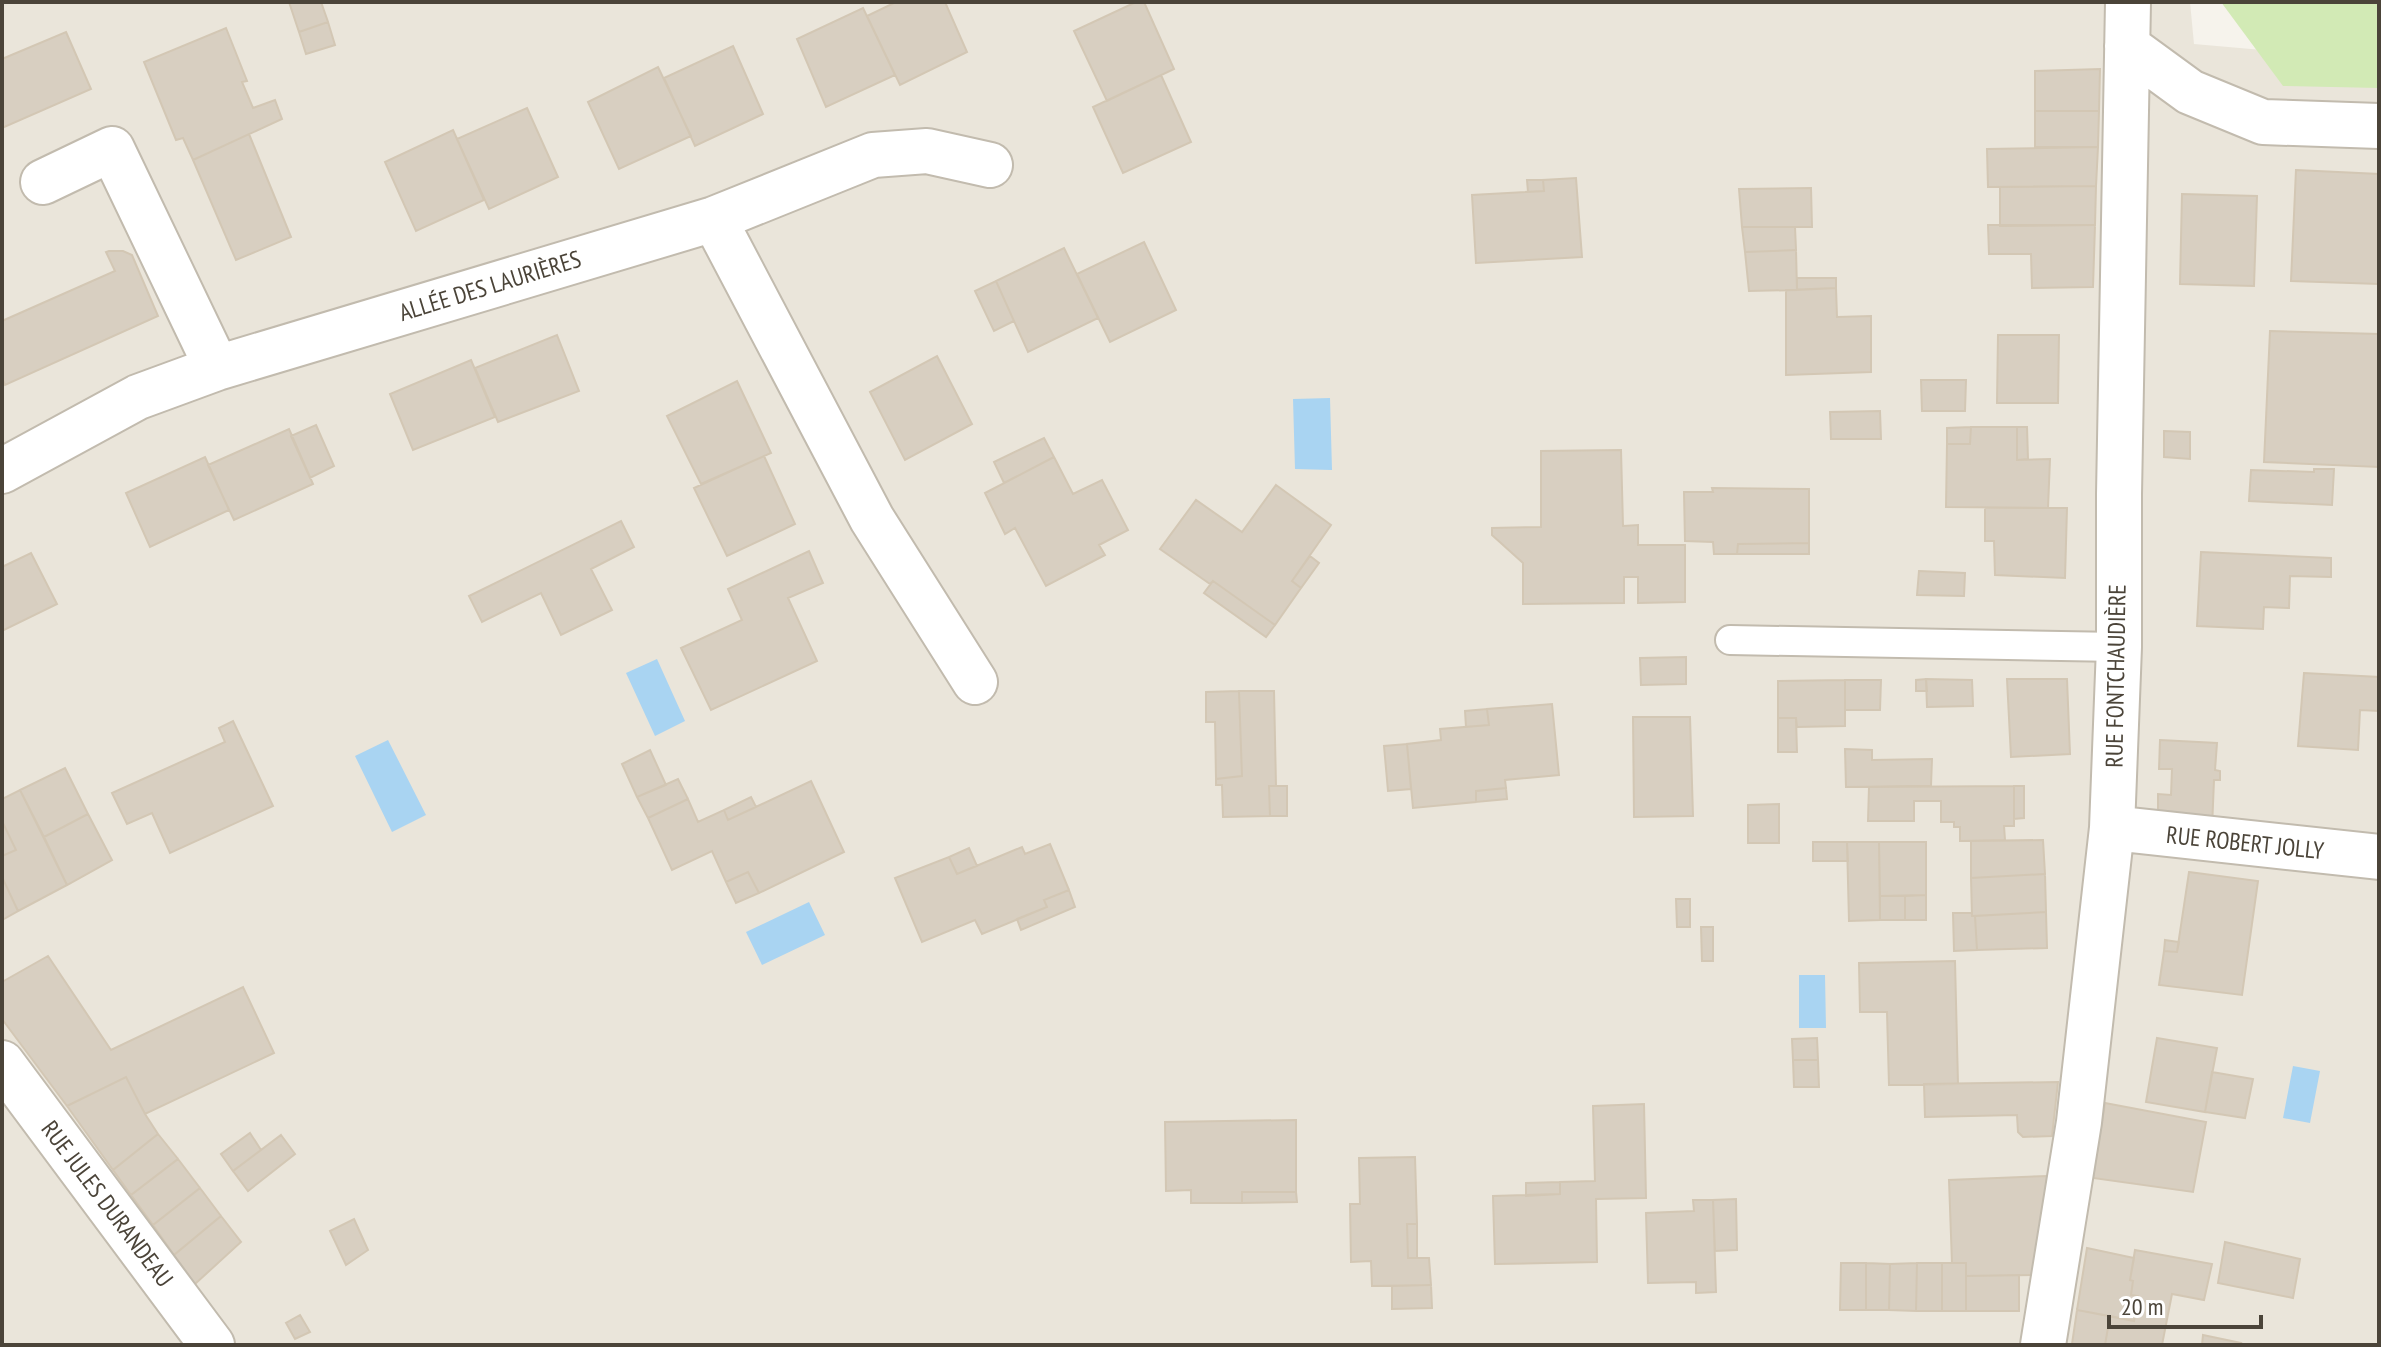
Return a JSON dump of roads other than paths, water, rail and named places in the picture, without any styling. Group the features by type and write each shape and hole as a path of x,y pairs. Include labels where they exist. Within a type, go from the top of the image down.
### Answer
{"street":[{"name":"RUE FONTCHAUDIÈRE","path":"2043,1345 2079,1122 2112,828 2119,647 2128,2"},
{"path":"2127,46 2190,92 2263,122 2379,126"},
{"path":"43,182 112,149 217,368"},
{"name":"ALLÉE DES LAURIÈRES","path":"2,471 138,397 217,368 714,219 873,155 927,151 990,165"},
{"path":"714,219 872,519 975,682"},
{"name":"RUE ROBERT JOLLY","path":"2112,828 2379,857"},
{"name":"RUE JULES DURANDEAU","path":"2,1063 212,1345"}],"lane":[{"path":"1730,640 2119,647"}],"water":[{"path":"1330,398 1332,470 1295,469 1293,399"},
{"path":"657,659 685,721 655,736 626,673"},
{"path":"388,740 426,815 392,832 355,756"},
{"path":"809,902 825,935 762,965 746,932"},
{"path":"1799,975 1825,975 1826,1028 1799,1028"},
{"path":"2293,1066 2320,1071 2310,1123 2283,1118"}]}
